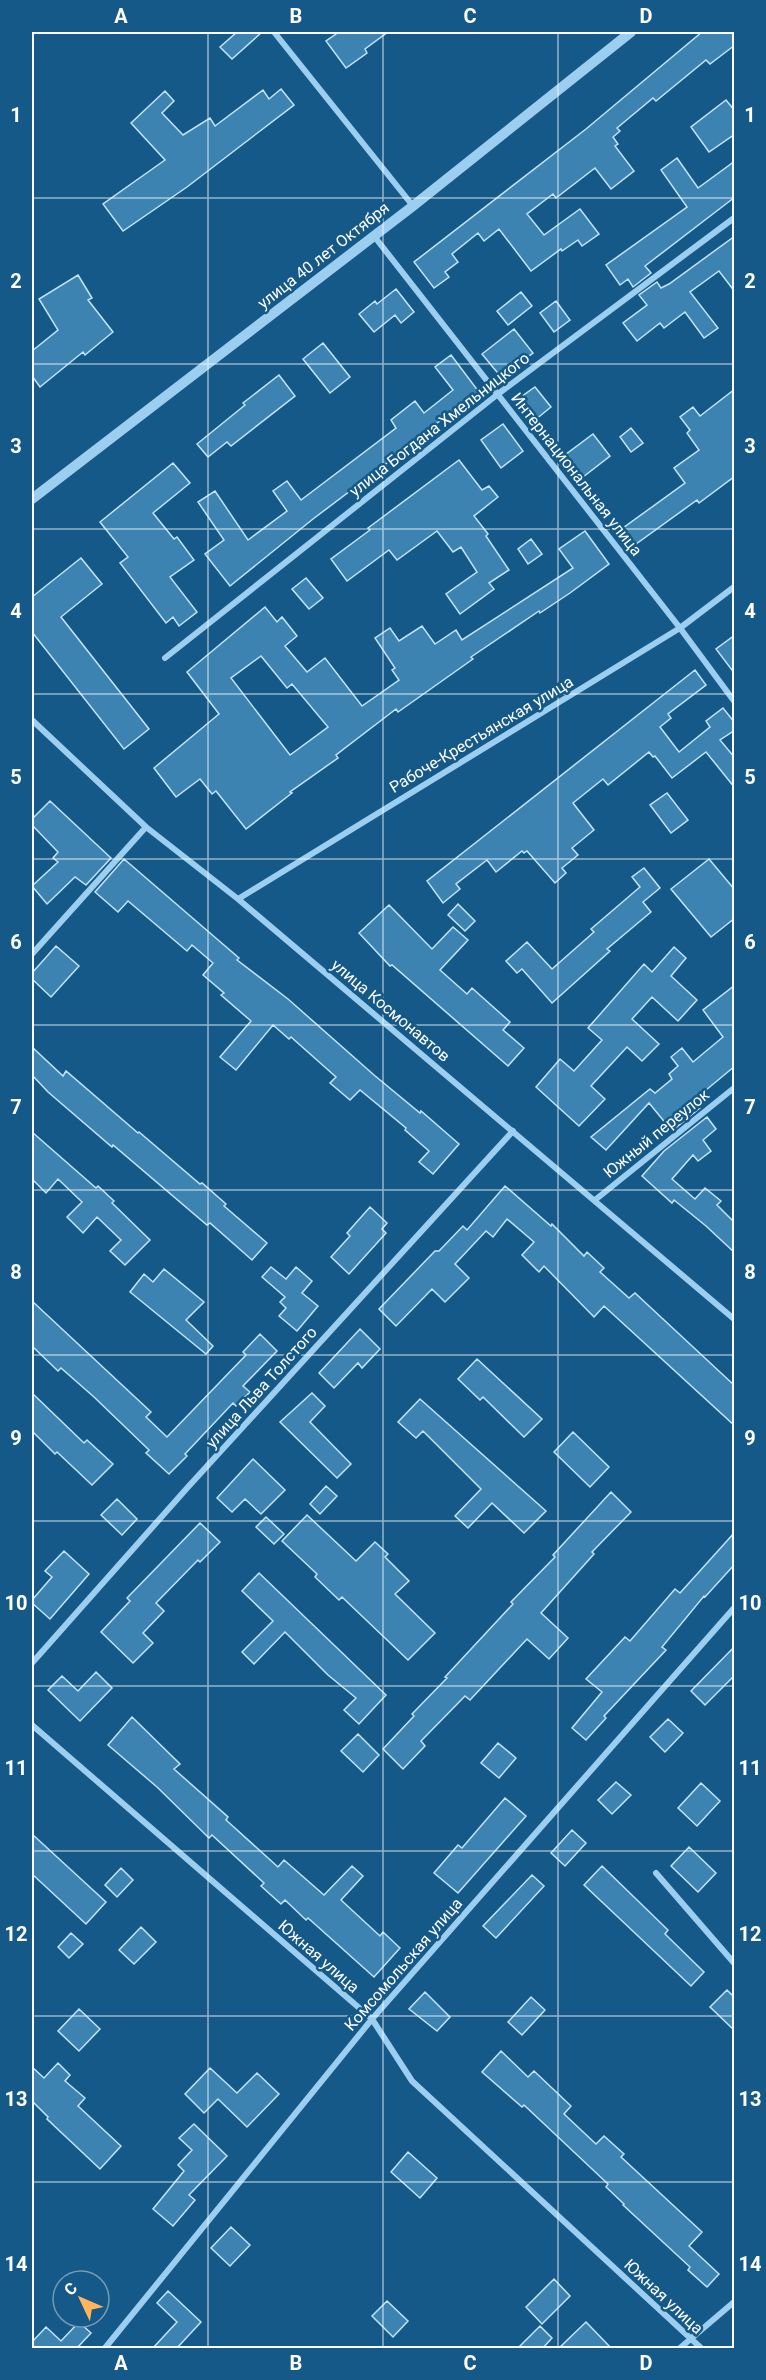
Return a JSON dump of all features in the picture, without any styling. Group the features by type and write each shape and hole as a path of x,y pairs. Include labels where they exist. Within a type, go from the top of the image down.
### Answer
{"street":[{"path":"274,32 413,206"},
{"name":"улица 40 лет Октября","path":"32,499 413,206 631,32"},
{"name":"улица Богдана Хмельницкого","path":"165,658 498,394 735,218"},
{"name":"Интернациональная улица","path":"374,236 735,701"},
{"name":"Рабоче-Крестьянская улица","path":"238,899 680,628 735,587"},
{"name":"улица Космонавтов","path":"32,720 146,827 238,899 735,1319"},
{"path":"32,954 146,827"},
{"name":"Южный переулок","path":"595,1200 735,1088"},
{"name":"улица Льва Толстого","path":"32,1663 188,1487 513,1131"},
{"name":"Комсомольская улица","path":"105,2349 372,2019 735,1608"},
{"name":"Южная улица","path":"32,1725 372,2019 412,2081 701,2349"},
{"path":"656,1873 735,1963"},
{"path":"680,2349 735,2301"}],"building":[{"path":"237,32 262,32 232,59 220,47"},
{"path":"339,32 388,32 365,49 367,53 346,68 326,41"},
{"path":"702,32 735,32 735,45 710,64 706,60 656,101 653,98 617,128 620,131 613,137 618,144 615,146 634,171 611,189 595,168 556,198 553,194 527,214 544,235 580,209 599,234 582,246 578,240 562,251 561,249 531,271 499,229 484,241 478,233 452,254 458,262 445,272 449,277 434,288 414,262 586,129"},
{"path":"281,89 294,105 187,187 123,231 103,204 165,160 131,123 165,91 174,101 162,113 183,135 210,118 215,126 263,90 269,99"},
{"path":"726,100 735,111 735,134 709,152 691,127"},
{"path":"677,158 698,188 735,161 735,197 645,266 651,273 633,287 628,279 620,285 606,265 687,207 661,170"},
{"path":"735,236 735,292 719,271 690,292 718,328 704,338 685,312 664,328 660,323 637,341 623,323 647,305 639,295 657,282 661,288 669,284"},
{"path":"78,275 92,298 88,300 113,332 85,355 83,352 40,387 32,376 32,351 58,330 39,299"},
{"path":"396,289 414,312 401,323 395,315 374,332 359,314 375,301 377,304"},
{"path":"521,292 532,306 508,325 497,311"},
{"path":"556,301 570,320 554,332 540,313"},
{"path":"514,329 533,353 501,377 482,354"},
{"path":"323,343 350,377 330,393 303,359"},
{"path":"451,355 479,392 398,452 399,454 230,586 205,554 224,540 198,502 215,491 248,540 287,511 273,491 287,481 301,500 396,428 391,420 415,401 424,413 453,390 435,367"},
{"path":"279,375 295,396 231,446 227,442 208,457 197,444"},
{"path":"535,387 551,407 535,420 518,399"},
{"path":"735,389 735,476 699,503 697,500 636,544 623,528 685,483 674,468 699,450 687,433 690,430 680,417 693,407 700,416"},
{"path":"503,424 523,451 501,468 481,440"},
{"path":"631,428 643,443 631,452 620,437"},
{"path":"593,434 610,456 583,477 565,455"},
{"path":"459,460 482,490 489,486 498,497 474,516 488,534 486,536 509,570 489,583 494,589 460,614 446,594 477,572 461,547 453,552 437,531 397,560 389,550 347,581 331,559 370,530 368,528"},
{"path":"173,463 190,483 153,513 174,539 177,537 194,560 170,577 197,612 179,626 173,617 166,623 120,563 128,557 100,522"},
{"path":"585,531 609,564 570,593 471,657 473,659 398,712 396,709 336,755 338,758 290,792 292,793 246,829 216,791 212,794 200,779 176,797 154,768 219,714 187,672 265,607 277,622 282,617 297,636 285,646 307,672 325,658 362,706 399,680 392,670 395,668 375,638 390,628 399,641 422,626 435,644 456,630 462,640 573,568 559,549","holes":["261,656 287,688 292,684 328,727 290,755 231,678"]},
{"path":"531,539 542,554 528,564 518,549"},
{"path":"81,558 102,584 61,617 149,729 124,749 32,632 32,597"},
{"path":"306,578 323,598 309,609 292,589"},
{"path":"735,635 735,674 716,649"},
{"path":"695,670 706,685 668,714 671,718 660,727 679,752 710,727 706,721 723,708 735,723 735,730 720,740 735,758 735,788 706,752 672,778 655,756 653,757 649,752 608,785 603,779 573,803 594,830 572,848 578,855 562,868 566,873 555,883 527,851 524,853 522,851 496,872 487,860 456,884 460,889 443,903 427,881"},
{"path":"667,793 688,820 671,833 650,805"},
{"path":"50,801 111,858 86,885 75,877 47,904 32,886 58,862 53,858 58,852 32,825 32,819"},
{"path":"124,859 239,958 237,960 288,999 374,1075 459,1144 433,1174 419,1162 429,1151 405,1130 406,1128 360,1090 350,1100 330,1083 336,1077 291,1037 289,1039 273,1025 236,1070 220,1057 251,1021 221,995 224,993 203,975 213,963 192,945 187,951 128,901 118,912 95,892"},
{"path":"709,859 735,890 735,918 711,937 671,889"},
{"path":"644,868 660,888 643,902 651,912 607,949 610,951 552,1003 522,969 517,973 506,961 527,942 552,969 594,932 591,929 640,887 632,877"},
{"path":"458,904 475,921 465,931 448,915"},
{"path":"389,905 432,949 453,927 468,940 440,970 467,994 472,988 510,1022 503,1030 524,1048 508,1066 392,965 390,966 359,933"},
{"path":"56,946 79,966 51,997 32,979 32,973"},
{"path":"674,947 686,958 671,976 697,1000 678,1021 652,997 632,1019 659,1044 642,1061 627,1047 591,1086 605,1099 579,1126 536,1087 560,1059 574,1071 602,1040 588,1028 644,964 652,972"},
{"path":"735,985 735,1066 694,1100 700,1108 672,1131 649,1103 606,1150 591,1137 650,1089 655,1093 672,1079 669,1074 678,1066 671,1057 682,1048 693,1062 723,1037 703,1010"},
{"path":"32,1047 63,1076 66,1071 138,1133 200,1184 202,1183 226,1204 224,1206 267,1243 252,1260 210,1223 207,1225 48,1092 32,1075"},
{"path":"707,1117 716,1129 703,1140 711,1151 698,1161 693,1155 672,1179 695,1199 705,1188 721,1201 717,1205 735,1223 735,1253 706,1226 674,1200 672,1203 642,1176 664,1151"},
{"path":"32,1132 96,1188 98,1186 150,1240 125,1265 110,1251 121,1240 97,1217 83,1233 67,1217 82,1202 58,1179 46,1193 32,1179"},
{"path":"505,1186 551,1226 552,1224 584,1256 587,1252 604,1268 600,1272 629,1298 635,1293 735,1386 735,1426 604,1306 594,1317 544,1266 539,1272 522,1255 534,1242 507,1219 493,1237 486,1231 455,1264 469,1278 445,1302 432,1289 396,1326 379,1309 435,1251 439,1251 463,1226 467,1230"},
{"path":"370,1207 387,1223 382,1229 386,1233 349,1274 331,1257 350,1236 347,1233"},
{"path":"271,1267 286,1279 296,1267 312,1281 302,1293 318,1306 297,1331 279,1316 286,1308 280,1302 285,1297 262,1277"},
{"path":"164,1269 204,1302 186,1320 213,1346 206,1354 130,1292 144,1274 153,1282"},
{"path":"32,1301 151,1412 146,1417 167,1437 246,1355 243,1352 260,1334 277,1351 243,1386 250,1392 236,1406 233,1403 169,1474 146,1453 149,1450 94,1397 61,1368 58,1371 32,1346"},
{"path":"360,1329 380,1349 362,1368 358,1363 334,1388 319,1373"},
{"path":"477,1359 542,1419 524,1437 483,1397 480,1400 458,1379"},
{"path":"32,1393 84,1443 87,1440 113,1464 92,1485 32,1431"},
{"path":"312,1393 325,1406 310,1422 351,1464 337,1478 280,1422"},
{"path":"420,1399 546,1511 524,1533 492,1503 468,1528 455,1516 481,1489 423,1431 416,1438 398,1422"},
{"path":"573,1432 609,1467 590,1487 554,1452"},
{"path":"253,1459 285,1490 261,1514 245,1499 232,1512 217,1498"},
{"path":"326,1486 337,1496 320,1514 310,1504"},
{"path":"611,1492 631,1512 592,1552 594,1554 541,1613 568,1638 549,1659 527,1639 470,1700 465,1696 421,1741 425,1746 403,1769 383,1749 414,1716 412,1714 447,1678 445,1677 513,1604 511,1602 555,1557 553,1555"},
{"path":"117,1499 137,1519 122,1535 101,1515"},
{"path":"307,1515 356,1561 375,1542 388,1554 385,1557 409,1581 395,1594 435,1633 408,1660 342,1597 339,1600 315,1577 317,1574 282,1541"},
{"path":"266,1517 284,1534 274,1544 256,1527"},
{"path":"200,1523 220,1542 200,1562 198,1560 156,1603 164,1611 143,1633 153,1643 133,1663 101,1632 130,1601 127,1598"},
{"path":"735,1532 735,1564 704,1596 662,1647 666,1650 604,1716 606,1718 586,1740 572,1728 602,1692 586,1679 625,1637 630,1641 675,1589 680,1593"},
{"path":"64,1551 89,1574 50,1619 32,1603 32,1600 52,1577 45,1571"},
{"path":"259,1573 386,1695 359,1724 344,1710 356,1698 328,1675 285,1632 254,1664 242,1652 273,1621 242,1591"},
{"path":"735,1646 735,1675 705,1705 691,1691"},
{"path":"96,1672 112,1688 80,1721 48,1690 62,1676 78,1691"},
{"path":"132,1717 180,1764 174,1769 228,1817 226,1820 278,1867 284,1860 324,1895 352,1866 363,1876 341,1900 380,1936 383,1932 400,1948 374,1977 308,1918 306,1920 285,1900 281,1904 261,1886 264,1883 212,1835 209,1838 157,1787 108,1745"},
{"path":"668,1719 683,1733 665,1752 650,1737"},
{"path":"358,1734 379,1755 363,1772 341,1751"},
{"path":"498,1743 516,1758 499,1778 481,1763"},
{"path":"616,1782 631,1795 612,1814 598,1800"},
{"path":"701,1783 720,1801 697,1826 678,1808"},
{"path":"505,1798 526,1816 458,1893 434,1873 458,1845 462,1848"},
{"path":"572,1830 586,1843 565,1866 551,1853"},
{"path":"32,1834 106,1902 86,1924 32,1874"},
{"path":"689,1847 716,1873 698,1892 671,1866"},
{"path":"602,1866 668,1930 665,1934 704,1972 691,1986 584,1885"},
{"path":"121,1868 133,1880 117,1897 105,1885"},
{"path":"532,1875 544,1886 496,1938 483,1926"},
{"path":"141,1927 156,1942 134,1964 119,1950"},
{"path":"71,1933 83,1944 69,1958 58,1947"},
{"path":"727,1990 735,1998 735,2031 710,2007"},
{"path":"425,1992 450,2017 437,2031 409,2009"},
{"path":"531,1997 545,2010 522,2035 508,2022"},
{"path":"79,2009 100,2029 79,2051 58,2031"},
{"path":"501,2051 528,2077 534,2071 571,2106 564,2114 596,2144 604,2136 624,2154 621,2157 702,2232 689,2246 719,2274 707,2287 688,2270 690,2267 623,2205 606,2187 608,2184 524,2105 522,2107 482,2072"},
{"path":"58,2063 70,2075 65,2081 85,2098 78,2106 121,2146 100,2169 47,2119 48,2117 32,2101 32,2067 44,2078"},
{"path":"210,2068 237,2093 257,2073 279,2094 247,2127 218,2099 204,2113 185,2094"},
{"path":"194,2124 227,2156 189,2195 195,2200 173,2226 153,2209 184,2171 178,2165 192,2150 179,2138"},
{"path":"408,2152 437,2178 420,2198 391,2172"},
{"path":"231,2227 250,2245 230,2266 211,2248"},
{"path":"554,2279 570,2296 542,2324 526,2307"},
{"path":"168,2291 201,2322 176,2349 152,2349 177,2322 157,2303"},
{"path":"387,2301 408,2321 393,2337 372,2316"},
{"path":"586,2322 612,2349 558,2349"},
{"path":"540,2326 552,2338 542,2349 517,2349"},
{"path":"46,2327 61,2341 72,2329 87,2329 91,2333 76,2349 32,2349 32,2342"}]}
